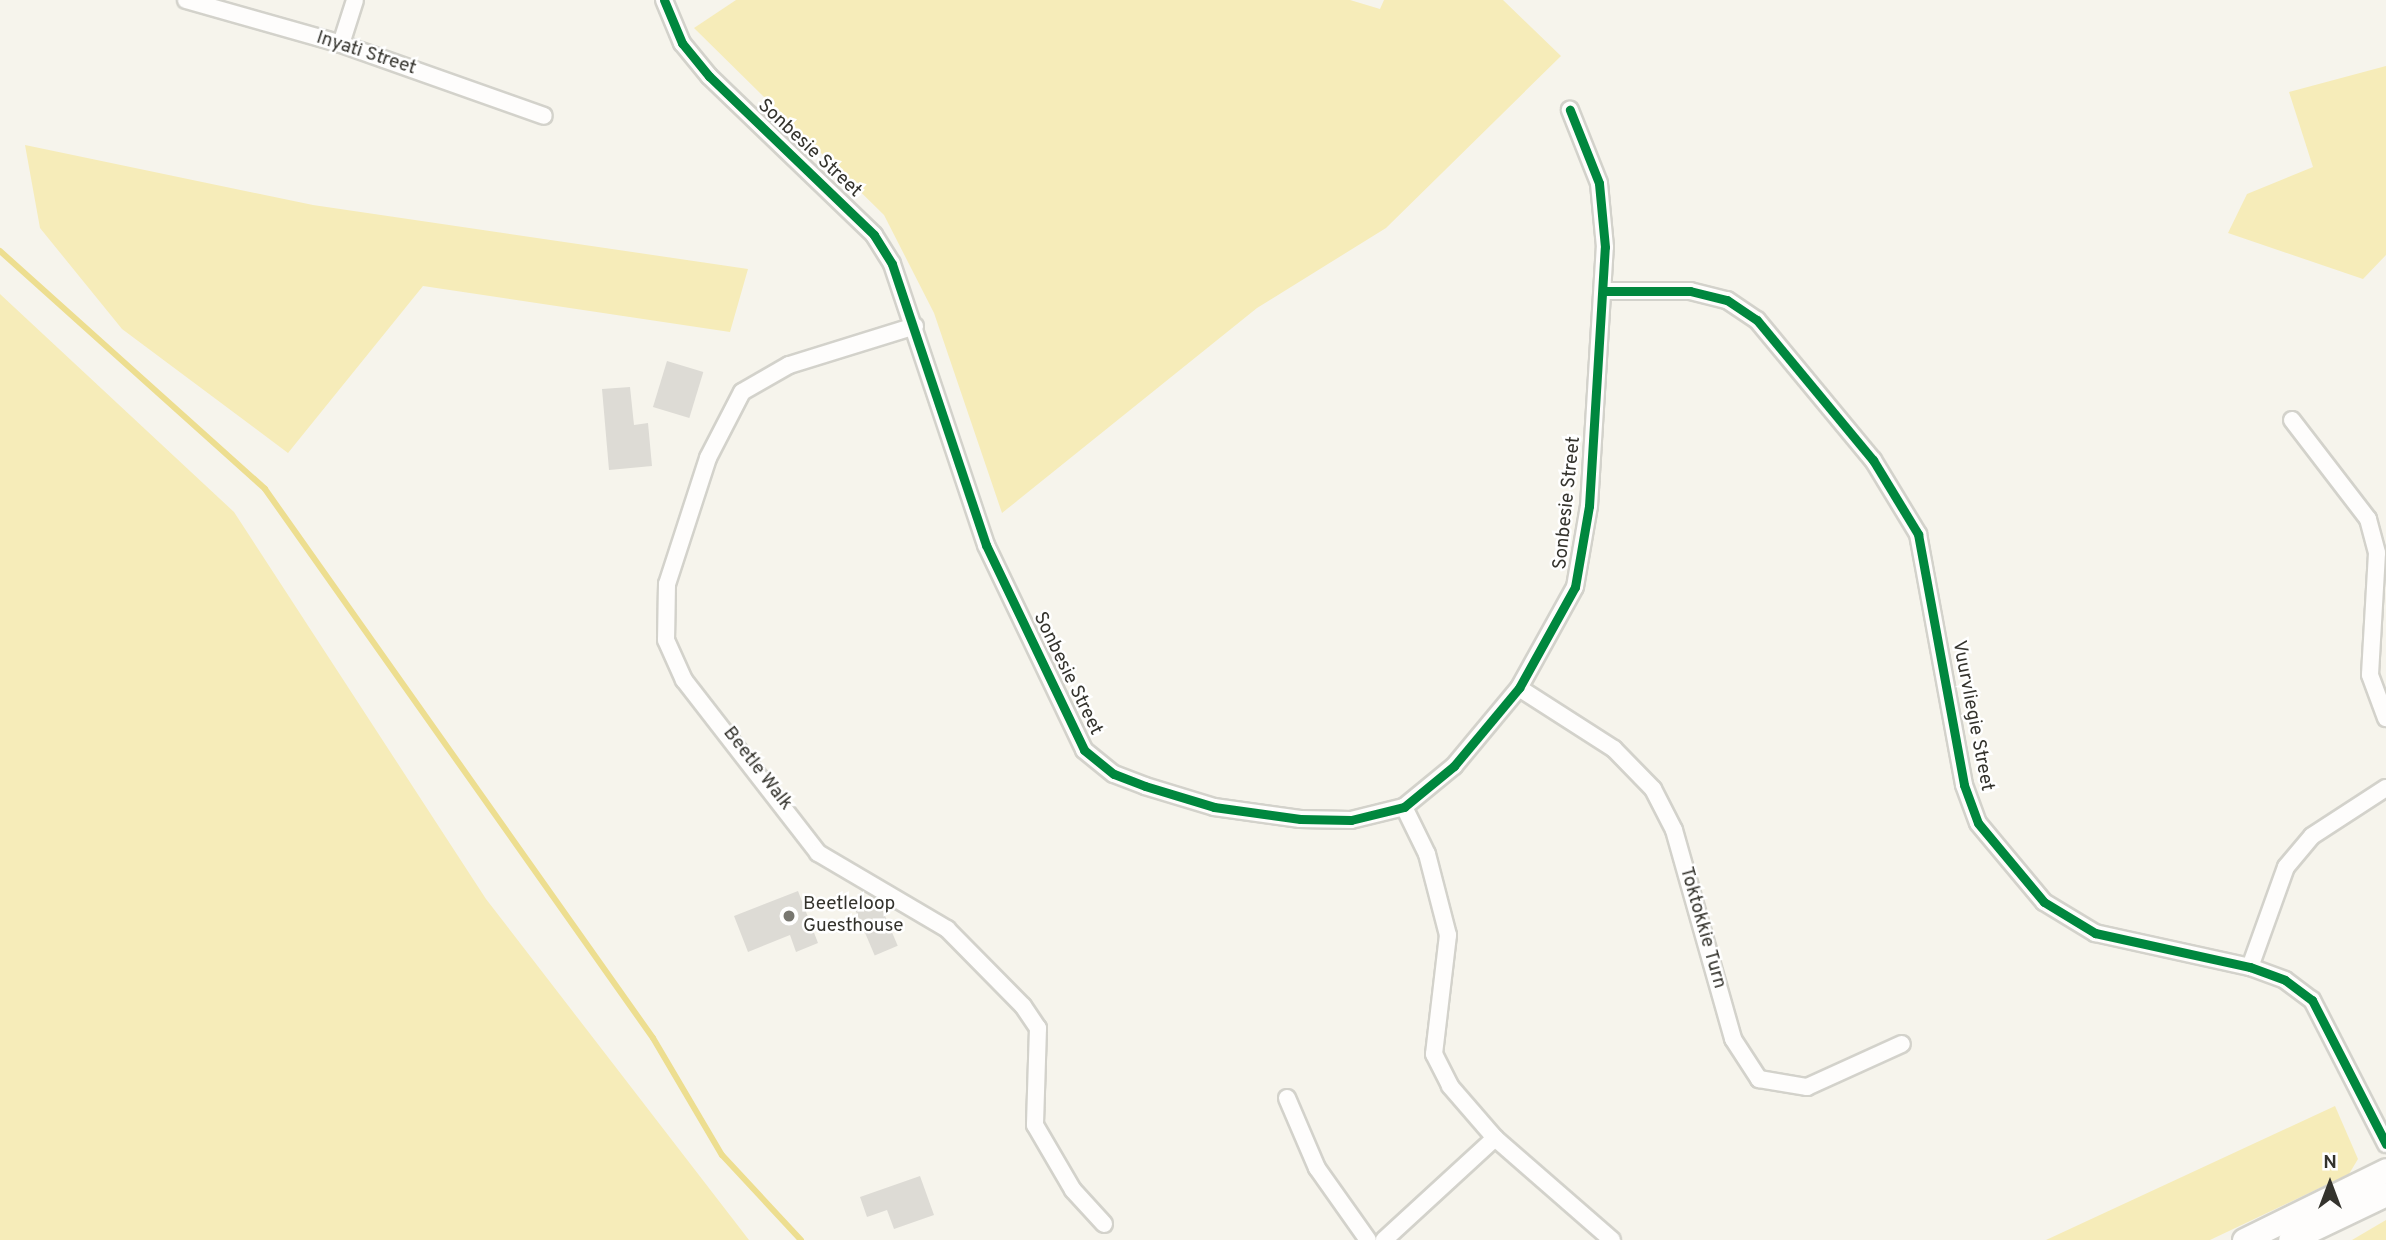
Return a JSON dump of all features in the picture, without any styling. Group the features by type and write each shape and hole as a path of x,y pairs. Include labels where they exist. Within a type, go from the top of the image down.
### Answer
{"main road":[{"path":"2244,1240 2386,1170"},
{"path":"2290,1240 2386,1194"}],"street":[{"name":"Inyati Street","path":"186,0 341,44 544,116"},
{"path":"341,44 355,0"},
{"name":"Sonbesie Street","path":"664,0 682,43 709,76 874,235 915,326 986,545 1084,750 1114,774 1214,807 1351,820 1404,807 1454,766 1519,688 1562,617 1582,559 1603,291 1600,183 1570,110"},
{"name":"Vuurvliegie Street","path":"1603,291 1690,290 1727,300 1757,320 1902,500 1931,587 1964,785 1978,823 2044,902 2095,933 2250,967 2285,980 2312,1000 2386,1144"},
{"name":"Beetle Walk","path":"915,326 789,365 743,392 708,458 667,584 666,640 684,680 818,853 947,929 1023,1006 1038,1028 1035,1125 1073,1190 1104,1224"},
{"path":"2292,420 2355,494 2377,553 2370,675 2386,718"},
{"path":"2377,553 2386,538"},
{"name":"Toktokkie Turn","path":"1519,688 1614,749 1653,789 1674,830 1733,1039 1759,1079 1807,1087 1902,1044"},
{"path":"2250,967 2286,867 2312,836 2386,788"},
{"path":"1404,807 1427,853 1448,935 1434,1054 1450,1086 1495,1138 1612,1240"},
{"path":"1287,1098 1317,1168 1368,1240"},
{"path":"1384,1240 1495,1138"}],"shaded area":[{"path":"736,0 1350,0 1380,9 1384,0 1503,0 1561,56 1386,228 1257,308 1002,513 934,313 884,215 694,28"},
{"path":"2386,66 2386,255 2363,279 2228,233 2247,194 2313,167 2289,92"},
{"path":"25,145 313,205 748,269 730,332 423,286 288,453 122,329 40,228"},
{"path":"0,294 234,512 486,899 749,1240 0,1240"},
{"path":"2335,1106 2358,1159 2349,1174 2210,1240 2046,1240"},
{"path":"2386,1220 2386,1240 2352,1240"}],"building":[{"path":"667,361 703,372 689,418 653,407"},
{"path":"630,387 634,425 648,423 652,466 609,470 602,389"},
{"path":"798,891 818,943 796,952 790,935 748,952 734,916"},
{"path":"877,897 898,946 875,956 854,907"},
{"path":"920,1176 934,1215 894,1229 887,1210 867,1217 860,1197"}],"waterway":[{"path":"0,251 265,489 653,1038 722,1155 801,1240"}],"cycle path":[{"path":"664,0 682,43 709,76 874,235 892,264 986,545 1084,750 1114,774 1145,786 1214,807 1300,819 1351,820 1404,807 1454,766 1519,688 1575,587 1589,506 1605,247 1599,183 1570,110"},
{"path":"1603,291 1690,291 1727,300 1757,320 1873,460 1918,534 1964,785 1978,823 2044,902 2095,933 2250,967 2285,980 2312,1000 2386,1144"}],"place":[{"name":"Beetleloop Guesthouse","path":"789,916"}]}
